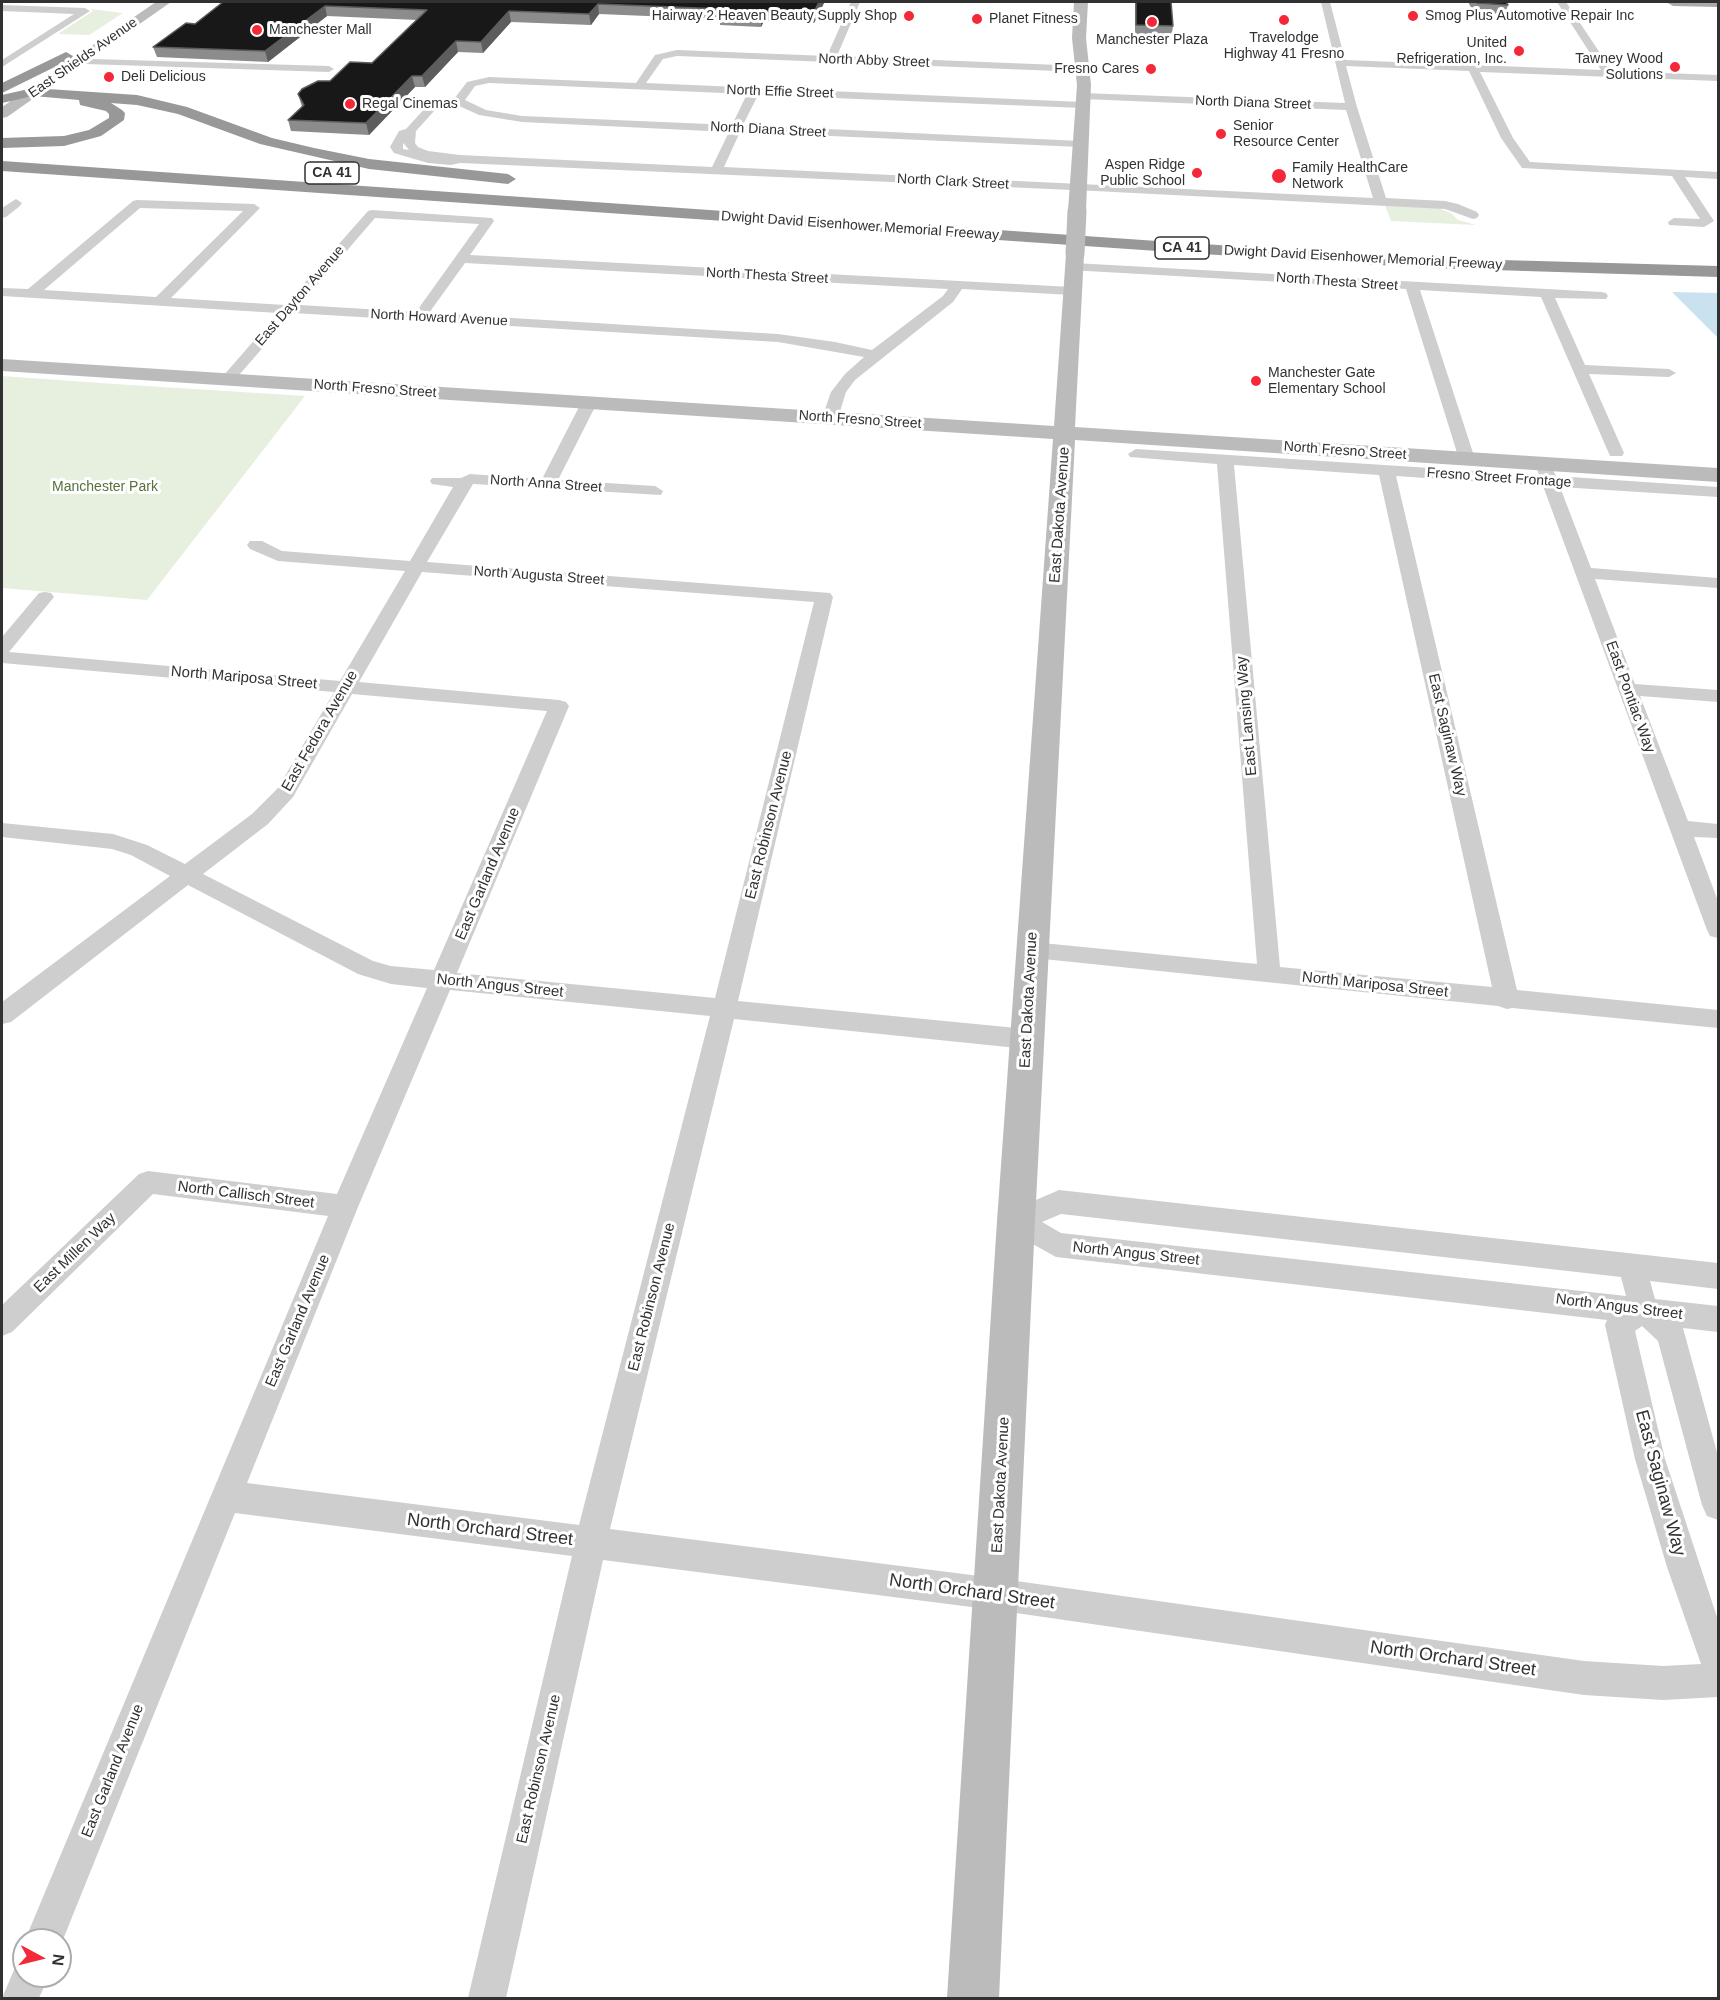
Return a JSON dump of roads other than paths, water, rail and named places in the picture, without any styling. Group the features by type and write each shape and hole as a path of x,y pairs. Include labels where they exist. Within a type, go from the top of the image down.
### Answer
{"highway":[{"path":"2,104 71,59"},
{"path":"2,104 33,92 117,98 164,106 266,141 352,161 524,181"},
{"path":"2,104 31,107 73,102 102,104 114,110 117,116 106,128 74,139 40,143 2,143"},
{"path":"2,148 83,154"},
{"name":"Dwight David Eisenhower Memorial Freeway","path":"211,164 839,209 1122,226"},
{"name":"Dwight David Eisenhower Memorial Freeway","path":"2,166 1027,238 1429,263 1719,272"},
{"path":"83,188 333,196 646,211"}],"main road":[{"path":"1673,2 1719,3"}],"street":[{"path":"2,6 6,2"},
{"name":"East Shields Avenue","path":"33,92 71,59 148,2"},
{"name":"East Shields Avenue","path":"71,59 164,2"},
{"path":"831,59 855,2"},
{"name":"East Dakota Avenue","path":"973,1998 994,1594 1079,187 1083,69 1079,34 1081,2"},
{"path":"1325,2 1351,107 1382,202"},
{"path":"1562,2 1609,74"},
{"path":"2,6 85,11 2,64"},
{"name":"North Abby Street","path":"639,86 659,57 666,54 1083,69"},
{"path":"71,59 134,64 144,62 336,70"},
{"path":"1341,63 1719,78"},
{"path":"1473,68 1507,138 1526,165 1719,175"},
{"name":"North Effie Street","path":"459,101 460,96 471,84 478,81 1082,100"},
{"path":"716,171 754,91"},
{"name":"North Diana Street","path":"1082,100 1351,107"},
{"name":"North Diana Street","path":"459,101 471,110 506,118 1080,144"},
{"name":"North Clark Street","path":"459,101 431,108 410,131 412,134 409,141 417,154 437,160 460,159 1445,205 1473,215"},
{"path":"1674,222 1704,223 1708,221 1677,174"},
{"path":"2,202 16,203 2,214"},
{"path":"31,294 137,204 254,207 159,302"},
{"name":"East Dayton Avenue","path":"228,379 372,214 488,221 461,259"},
{"path":"420,316 461,259"},
{"name":"North Thesta Street","path":"461,259 1072,291"},
{"name":"North Thesta Street","path":"1074,261 1412,287 1601,296"},
{"path":"830,418 839,393 850,377 948,299 957,286"},
{"path":"1412,287 1467,459"},
{"name":"North Howard Avenue","path":"2,292 778,338 835,346 875,355"},
{"path":"1546,293 1616,453"},
{"name":"North Fresno Street","path":"2,365 1467,459 1547,472 1719,475"},
{"path":"1581,369 1669,373"},
{"path":"548,484 589,403"},
{"name":"Fresno Street Frontage","path":"1136,454 1386,470 1547,472 1719,492"},
{"name":"East Lansing Way","path":"1225,460 1269,973"},
{"name":"East Saginaw Way","path":"1386,470 1507,1000"},
{"name":"East Pontiac Way","path":"1547,472 1719,930"},
{"name":"North Anna Street","path":"438,481 465,483 470,479 655,491"},
{"name":"East Fedora Avenue","path":"2,1015 274,806 286,792 465,483"},
{"name":"North Augusta Street","path":"256,545 278,556 824,597"},
{"path":"1584,573 1719,583"},
{"path":"2,648 45,597"},
{"name":"East Robinson Avenue","path":"487,1998 591,1542 824,597"},
{"name":"North Mariposa Street","path":"2,657 559,706"},
{"path":"1627,689 1719,696"},
{"name":"East Garland Avenue","path":"49,1928 345,1207 559,706"},
{"path":"1679,828 1719,831"},
{"name":"North Angus Street","path":"2,830 113,842 139,850 366,968 391,975 1027,1039"},
{"name":"North Mariposa Street","path":"1032,951 1269,973 1507,1000 1719,1019"},
{"name":"North Callisch Street","path":"147,1182 345,1207"},
{"name":"East Millen Way","path":"2,1323 147,1182"},
{"path":"1016,1221 1059,1202 1719,1276"},
{"name":"North Angus Street","path":"1016,1221 1056,1245 1719,1319"},
{"path":"1632,1265 1643,1309 1671,1334 1705,1463 1719,1505"},
{"name":"East Saginaw Way","path":"1643,1309 1619,1326 1650,1459 1683,1567 1719,1665"},
{"name":"North Orchard Street","path":"225,1497 994,1594 1584,1678 1663,1683 1719,1680"}],"water":[{"path":"1672,292 1718,293 1718,338"}],"place":[{"name":"Hairway 2 Heaven Beauty Supply Shop","path":"909,16"},
{"name":"Smog Plus Automotive Repair Inc","path":"1413,16"},
{"name":"Planet Fitness","path":"977,19"},
{"name":"Travelodge Highway 41 Fresno","path":"1284,20"},
{"name":"Manchester Plaza","path":"1152,22"},
{"name":"Manchester Mall","path":"257,30"},
{"name":"United Refrigeration, Inc.","path":"1519,51"},
{"name":"Tawney Wood Solutions","path":"1675,67"},
{"name":"Fresno Cares","path":"1151,69"},
{"name":"Deli Delicious","path":"109,77"},
{"name":"Regal Cinemas","path":"350,104"},
{"name":"Senior Resource Center","path":"1221,134"},
{"name":"Aspen Ridge Public School","path":"1197,173"},
{"name":"Family HealthCare Network","path":"1279,176"},
{"name":"Manchester Gate Elementary School","path":"1256,381"}],"park label":[{"name":"Manchester Park","path":"105,487"}]}
